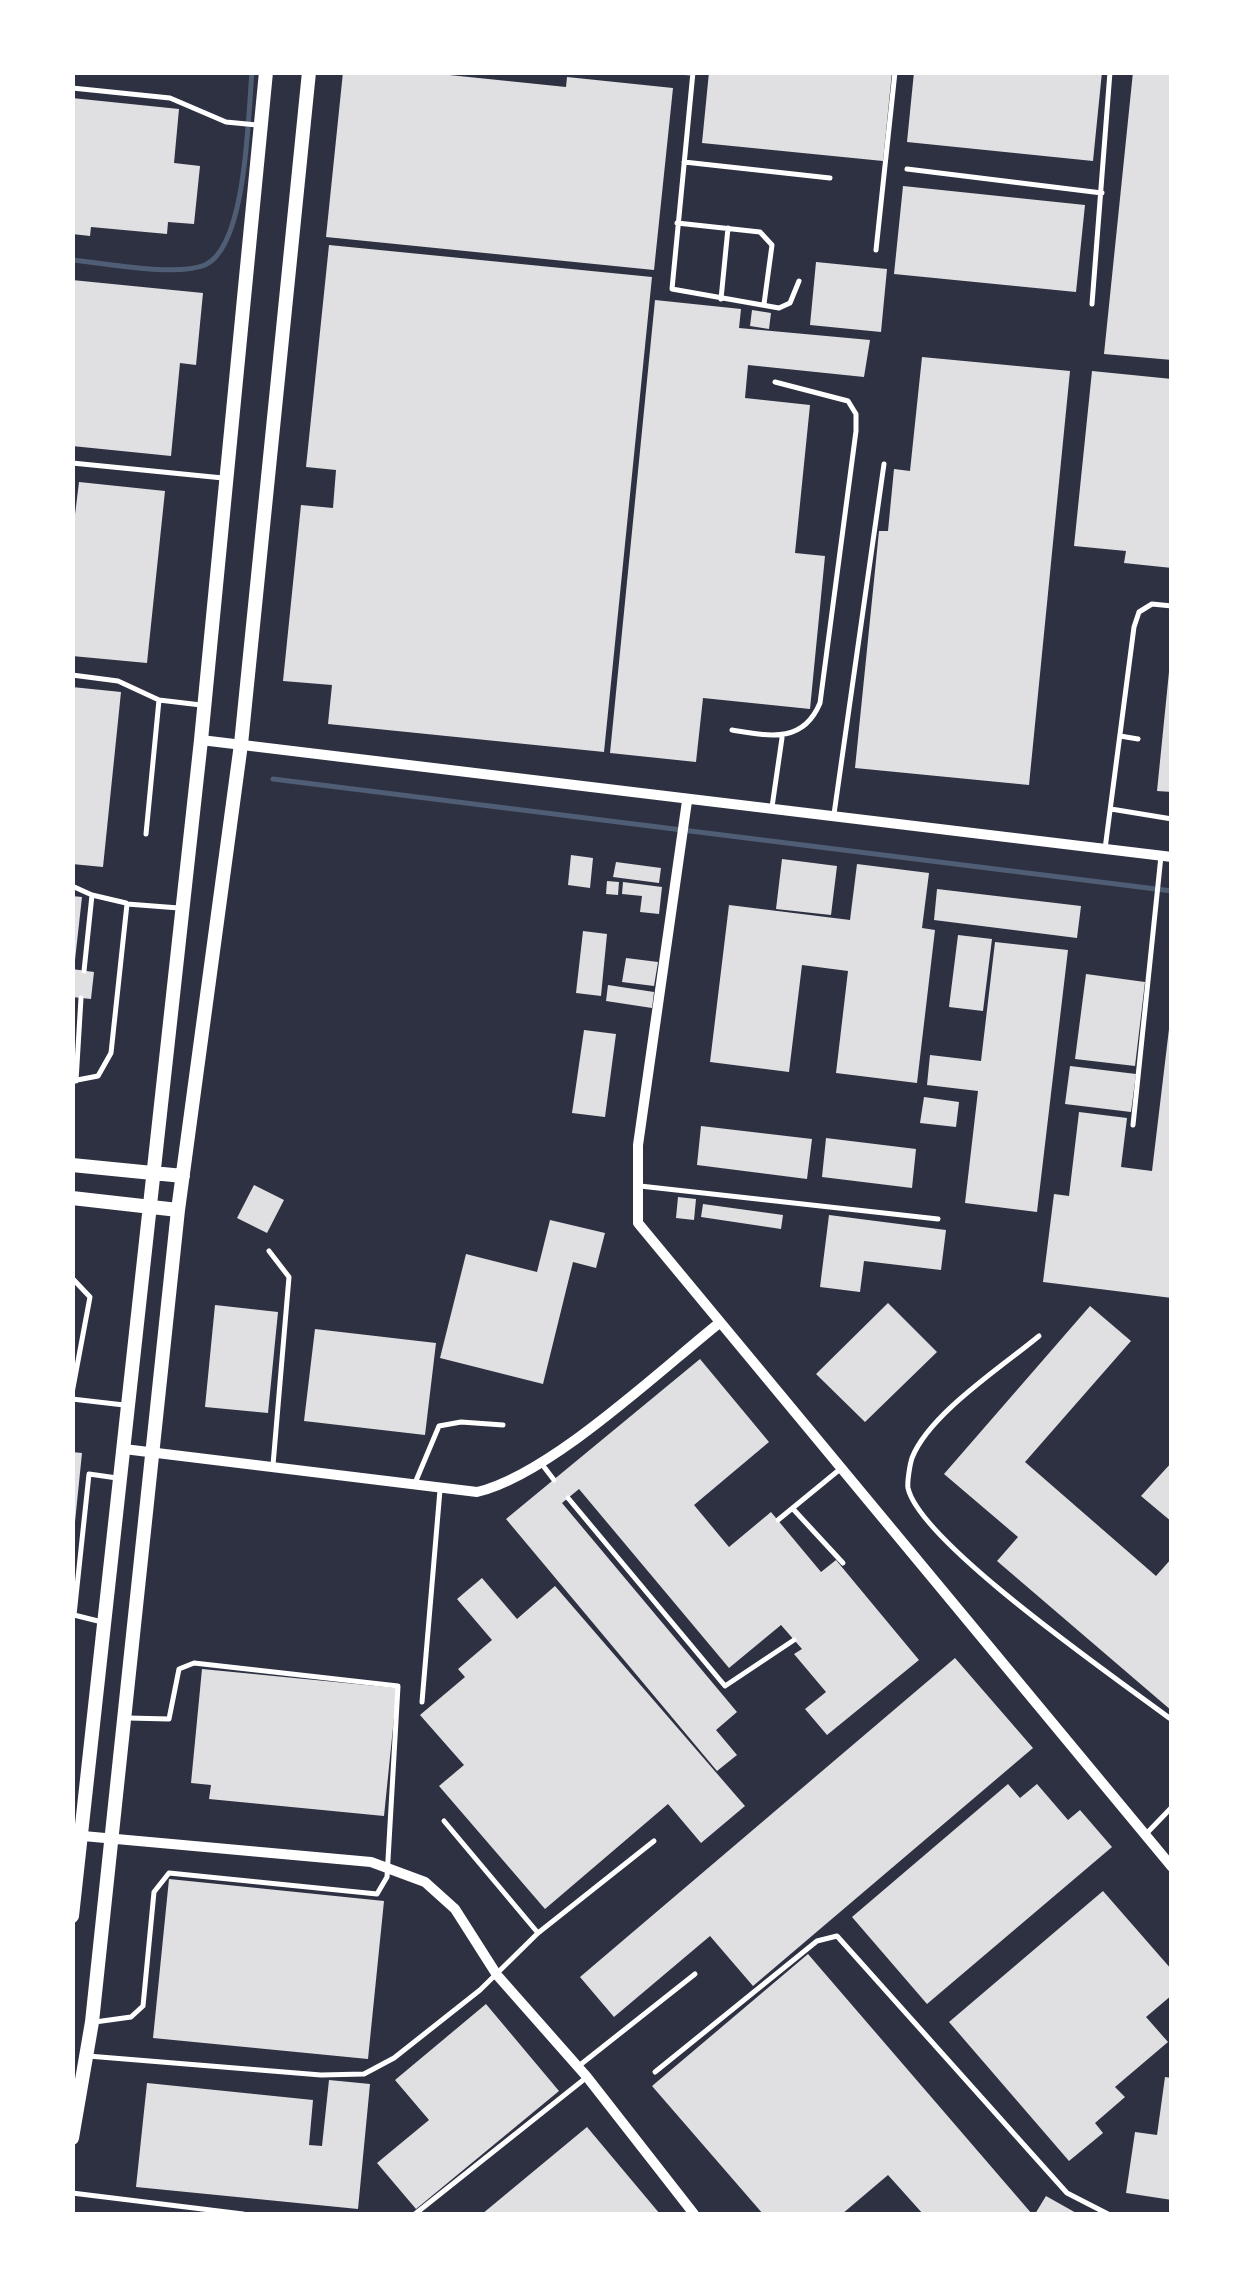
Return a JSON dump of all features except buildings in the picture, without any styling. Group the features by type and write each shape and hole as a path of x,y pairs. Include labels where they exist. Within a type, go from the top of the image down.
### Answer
{"street":[{"path":"72,1916 201,740 255,125 266,72"},
{"path":"72,2138 92,2022 182,1176 241,744 309,72"},
{"path":"201,740 1166,857"},
{"path":"687,801 638,1145 638,1223 1172,1867"},
{"path":"72,1165 182,1176"},
{"path":"72,1198 178,1210"},
{"path":"124,1449 477,1492 498,1487 540,1463 718,1324"},
{"path":"78,1836 385,1866 425,1882 455,1909 498,1975 586,2077 694,2214"}],"lane":[{"path":"676,72 693,73 672,289 779,308 790,303 800,281"},
{"path":"876,250 895,72"},
{"path":"1092,304 1110,72"},
{"path":"72,88 170,98 255,125"},
{"path":"684,162 830,178"},
{"path":"907,169 1103,193"},
{"path":"677,223 760,232 769,237 772,245 764,306"},
{"path":"721,299 728,228"},
{"path":"732,730 782,738 805,725 820,702 856,432 856,414 848,400 775,382"},
{"path":"72,464 226,478"},
{"path":"834,817 884,464"},
{"path":"1105,849 1140,612 1152,604 1172,606"},
{"path":"72,675 118,680 159,700 204,706"},
{"path":"146,834 159,700"},
{"path":"1120,736 1138,739"},
{"path":"772,810 782,738"},
{"path":"1111,809 1172,818"},
{"path":"1134,1125 1160,878 1166,857"},
{"path":"72,886 126,904 180,908"},
{"path":"84,970 92,894"},
{"path":"81,998 74,1081 98,1076 111,1052 126,904"},
{"path":"637,1186 938,1219"},
{"path":"269,1251 289,1277 272,1468"},
{"path":"72,1278 90,1297 72,1396 128,1406"},
{"path":"1039,1336 938,1421 912,1458 908,1488 932,1529 1036,1618 1172,1720"},
{"path":"414,1486 439,1426 461,1422 504,1425"},
{"path":"540,1463 554,1480"},
{"path":"778,1520 839,1470"},
{"path":"105,1622 74,1615 89,1474 121,1479"},
{"path":"422,1702 440,1490"},
{"path":"568,1498 725,1686 794,1640"},
{"path":"794,1510 843,1563"},
{"path":"92,2022 131,2017 142,2006 154,1892 169,1873 377,1894 386,1884 398,1686 194,1663 179,1669 169,1719 124,1718"},
{"path":"1144,1837 1172,1808"},
{"path":"444,1820 538,1933"},
{"path":"88,2056 321,2075 364,2074 394,2058 498,1975 538,1933 654,1841"},
{"path":"655,2072 817,1941 837,1936 1060,2186 1108,2214"},
{"path":"577,2067 695,1974"},
{"path":"415,2214 586,2077"},
{"path":"72,2192 244,2214"}],"waterway":[{"path":"72,260 176,270 205,265 219,253 230,233 243,177 252,72"},
{"path":"273,779 1172,891"}]}
